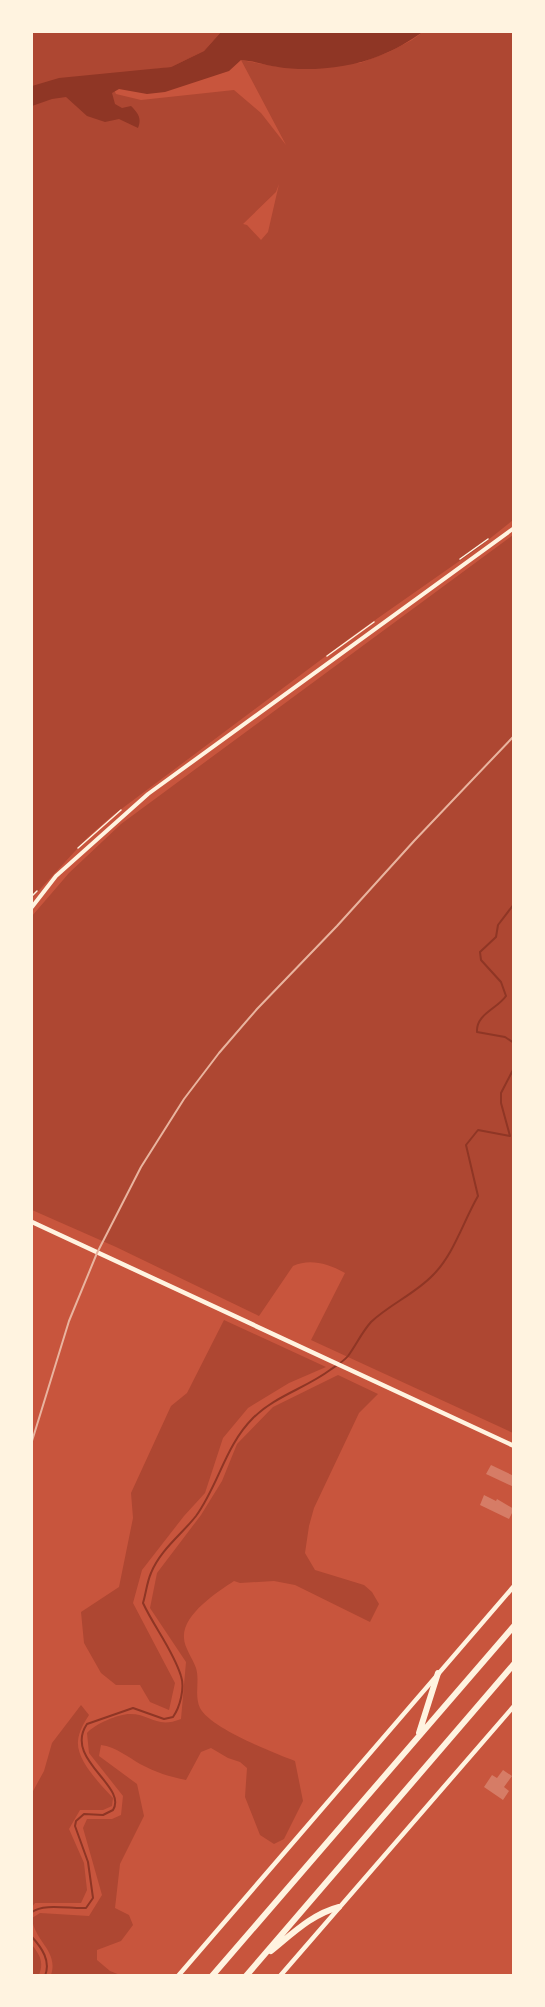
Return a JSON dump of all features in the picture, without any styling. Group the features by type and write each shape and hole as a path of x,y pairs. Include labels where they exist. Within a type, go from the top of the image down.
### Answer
{"highway":[{"path":"212,1976 513,1626"},
{"path":"246,1976 513,1664"},
{"path":"418,1737 438,1673"},
{"path":"259,1961 312,1918 339,1907"}],"main road":[{"path":"32,1222 513,1446"},
{"path":"178,1976 513,1586"},
{"path":"280,1976 513,1706"}],"street":[{"path":"32,907 56,876 148,794 513,528"}],"shaded area":[{"path":"32,32 221,32 204,51 171,67 107,75 116,94 141,100 234,90 261,113 286,145 241,60 279,67 360,63 389,52 423,32 513,32 513,520 478,548 358,632 112,816 88,837 32,898","holes":["279,184 268,232 261,240 247,225 243,224 276,192"]},
{"path":"221,32 423,32 385,54 342,66 315,69 290,68 241,60 229,71 165,92 147,94 119,89 112,93 115,104 122,108 131,106 136,111 139,116 138,128 119,119 105,122 87,116 66,97 32,106 32,86 59,78 171,67 204,51"},
{"path":"513,535 513,1433 311,1340 345,1273 339,1270 313,1262 293,1266 259,1316 116,1247 32,1210 32,916 69,873 121,824"},
{"path":"224,1320 326,1367 289,1383 248,1408 223,1438 205,1493 142,1570 133,1603 175,1683 169,1710 150,1702 140,1685 116,1685 101,1673 84,1643 81,1612 119,1587 133,1518 131,1493 171,1406 187,1393"},
{"path":"338,1375 378,1394 359,1413 314,1508 305,1553 315,1570 364,1585 372,1592 379,1604 370,1622 295,1585 274,1581 240,1583 234,1581 194,1613 185,1629 184,1638 196,1668 197,1698 200,1708 216,1724 258,1746 295,1761 303,1801 284,1839 274,1844 260,1835 245,1797 247,1768 240,1762 211,1748 201,1752 186,1780 157,1772 117,1750 101,1745 99,1756 137,1784 144,1816 120,1864 115,1908 129,1915 133,1925 121,1941 97,1950 97,1960 110,1971 120,1975 51,1975 52,1959 37,1933 32,1918 40,1913 89,1916 102,1895 83,1828 87,1819 112,1819 121,1815 123,1796 89,1753 87,1733 101,1723 125,1714 159,1722 181,1719 186,1662 150,1608 157,1573 201,1515 222,1481 237,1444 273,1407"},
{"path":"81,1705 89,1715 79,1734 78,1748 90,1772 113,1798 112,1806 103,1810 80,1810 69,1829 84,1863 87,1890 81,1903 35,1903 32,1907 32,1793 44,1771 52,1743"},
{"path":"32,1945 40,1959 39,1975 32,1975"}],"building":[{"path":"491,1465 514,1476 514,1487 486,1474"},
{"path":"484,1495 496,1501 497,1499 514,1509 509,1519 480,1505"},
{"path":"503,1770 512,1776 504,1787 509,1791 503,1800 484,1787 492,1775 497,1778"}],"waterway":[{"path":"514,904 498,925 496,937 480,952 481,960 501,982 506,996 483,1016 477,1032 505,1037 514,1043"},
{"path":"32,1912 50,1907 86,1908 93,1898 88,1862 75,1826 76,1821 84,1814 103,1815 113,1810 115,1801 112,1791 83,1749 82,1737 87,1724 133,1708 164,1719 173,1717 180,1703 182,1686 178,1666 143,1603 148,1580 155,1565 196,1516 229,1453 243,1429 253,1418 271,1404 342,1362 371,1322 418,1288 440,1267 453,1248 478,1196 466,1145 478,1130 510,1136 501,1103 501,1093 514,1068"},
{"path":"32,1937 46,1960 45,1976"}],"railway":[{"path":"32,1441 69,1321 97,1253 141,1167 184,1099 257,1009 514,736"}]}
